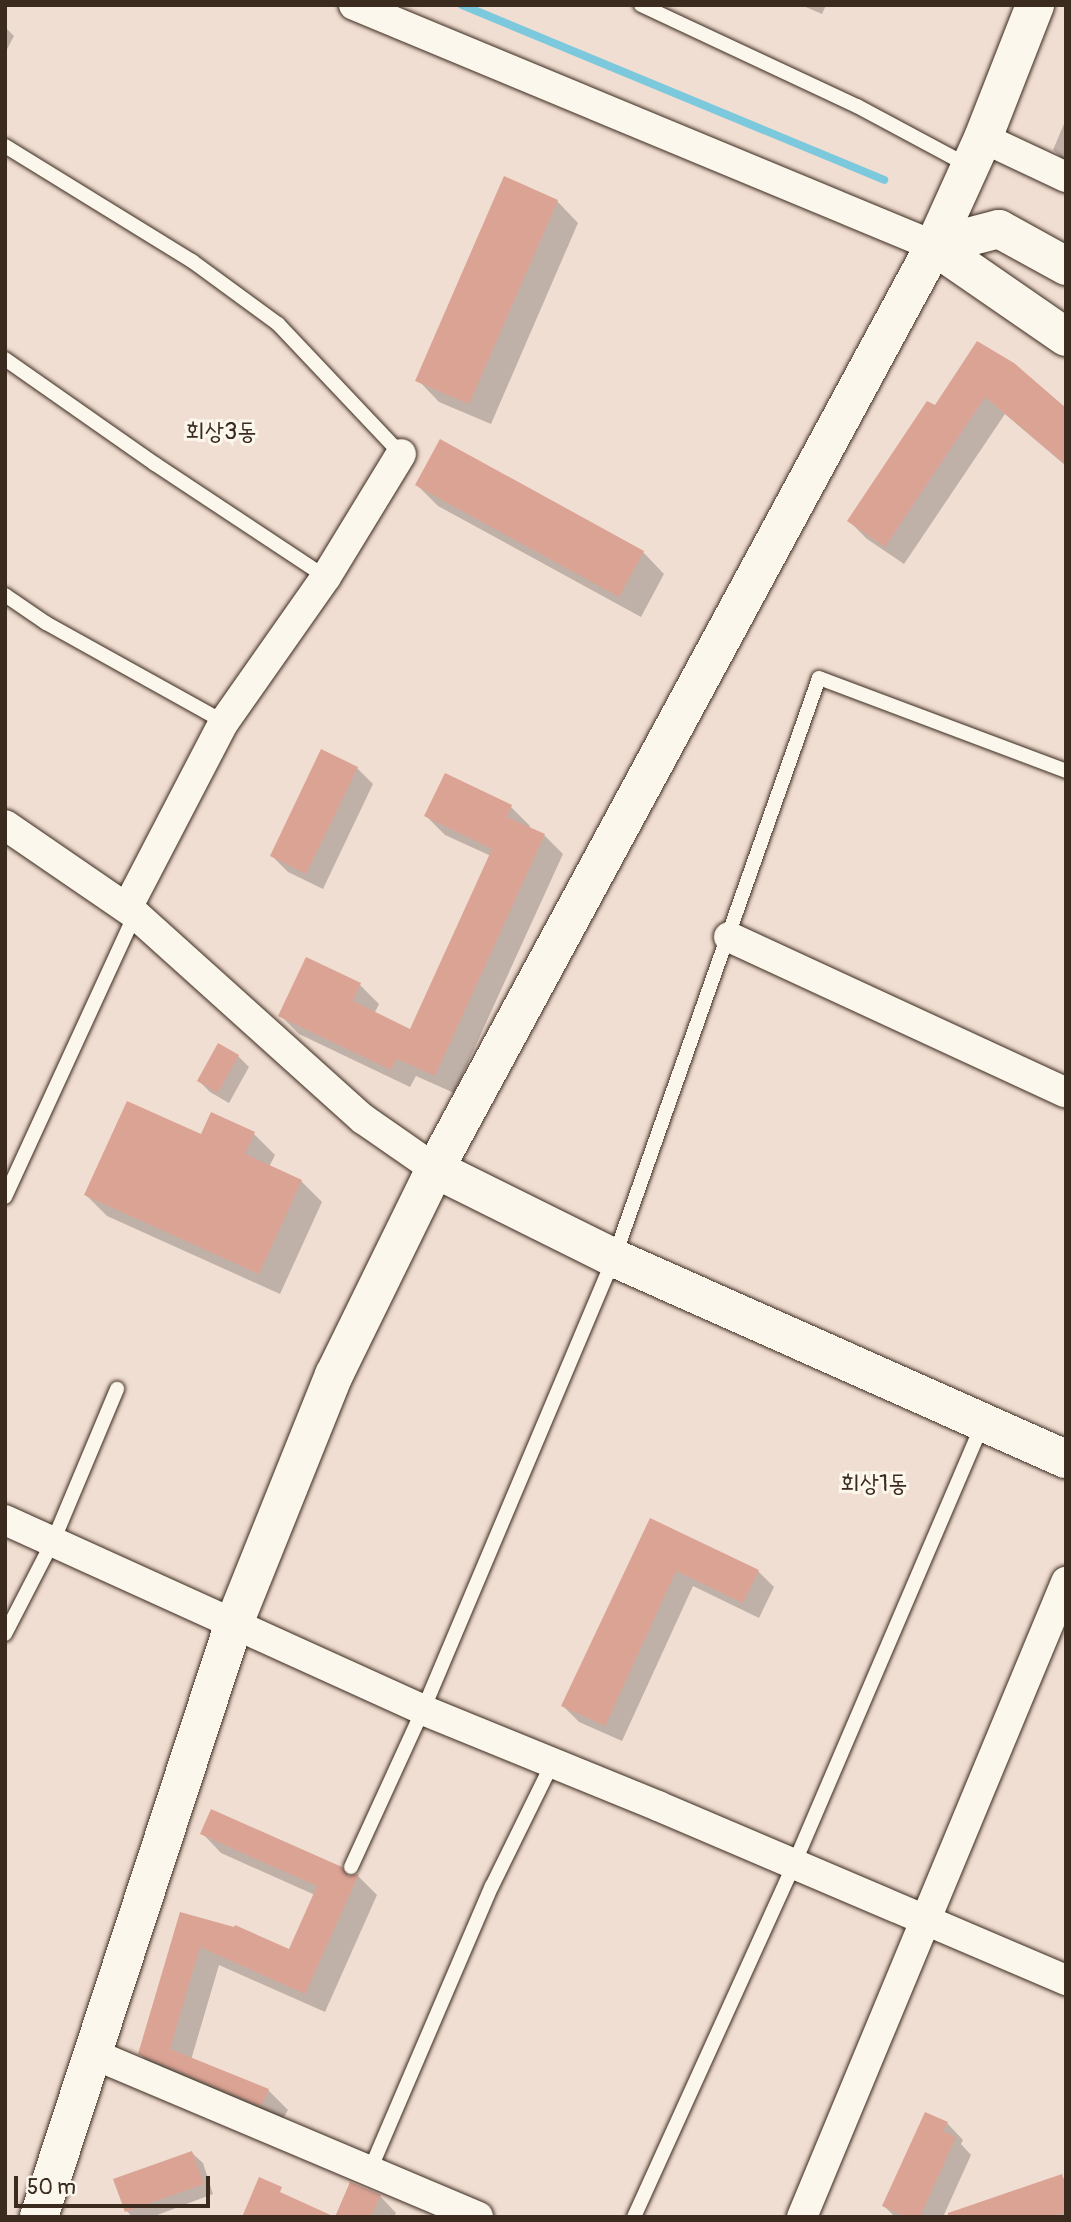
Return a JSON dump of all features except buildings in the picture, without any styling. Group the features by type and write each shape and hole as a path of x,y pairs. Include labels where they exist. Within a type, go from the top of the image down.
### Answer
{"street":[{"path":"354,5 934,247 1066,337"},
{"path":"39,2217 233,1626 334,1375 435,1168 934,247 977,152 1035,5"},
{"path":"977,152 1066,177"},
{"path":"934,247 999,229 1066,266"},
{"path":"131,911 224,722 326,577 401,454"},
{"path":"5,825 131,911 363,1119 435,1168 614,1258 1066,1459"},
{"path":"729,937 1066,1093"},
{"path":"5,1520 54,1539 233,1626 423,1710 1066,1980"},
{"path":"802,2217 1066,1582"},
{"path":"93,2054 478,2217"}],"lane":[{"path":"641,5 857,106 977,152"},
{"path":"5,146 192,261 278,324 401,454"},
{"path":"5,359 155,464 326,577"},
{"path":"5,595 46,623 224,722"},
{"path":"351,1867 423,1710 614,1258 819,678 1066,771"},
{"path":"5,1197 131,911"},
{"path":"5,1634 54,1539 117,1388"},
{"path":"634,2217 794,1864 983,1424"},
{"path":"370,2170 492,1886 552,1764"}],"waterway":[{"path":"462,5 884,180"}],"district":[{"name":"회상3동","path":"221,432"},
{"name":"회상1동","path":"874,1484"}]}
